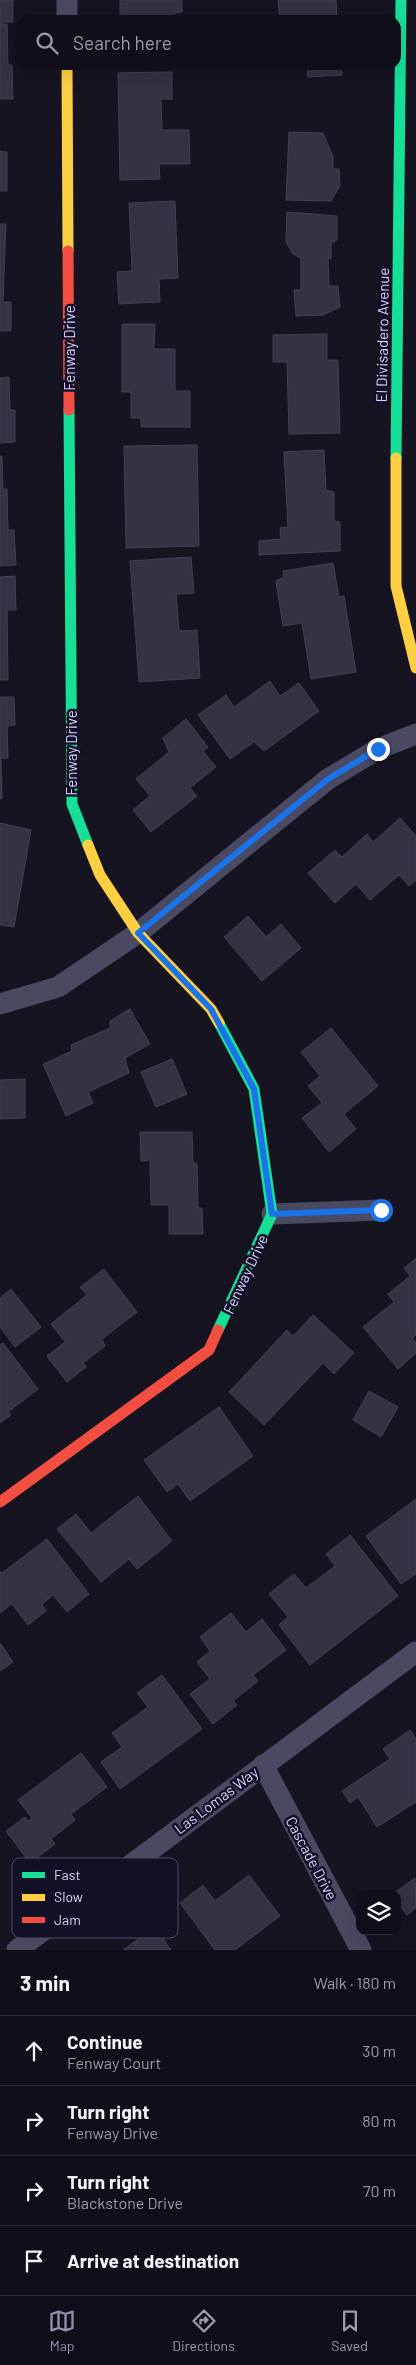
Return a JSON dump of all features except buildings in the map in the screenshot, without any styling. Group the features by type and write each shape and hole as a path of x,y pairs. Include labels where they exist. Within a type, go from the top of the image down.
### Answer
{"street":[{"path":"67,0 67,15"},
{"name":"El Divisadero Avenue","path":"401,0 401,15"},
{"name":"Fenway Drive","path":"0,1502 210,1350 272,1214 254,1089 211,1009 138,933 100,875 72,804 67,70"},
{"name":"El Divisadero Avenue","path":"400,70 395,503 396,586 416,668"},
{"path":"0,1004 58,987 138,933 328,779 378,749 416,734"},
{"path":"272,1214 381,1210"},
{"name":"Las Lomas Way","path":"140,1858 416,1652"},
{"name":"Cascade Drive","path":"263,1765 361,1950"},
{"name":"Las Lomas Way","path":"18,1950 34,1938"}],"traffic: fast":[{"path":"401,0 401,15"},
{"path":"396,458 400,70"},
{"path":"69,410 72,804 88,845"},
{"path":"218,1330 272,1214 254,1089 219,1023"}],"traffic: slow":[{"path":"67,70 68,251"},
{"path":"396,458 396,586 416,668"},
{"path":"88,845 100,875 138,933 211,1009 219,1023"}],"traffic: jam":[{"path":"68,251 69,410"},
{"path":"0,1502 209,1350 218,1330"}],"route":[{"path":"378,749 328,779 138,933 211,1009 254,1089 272,1214 381,1210"}]}
